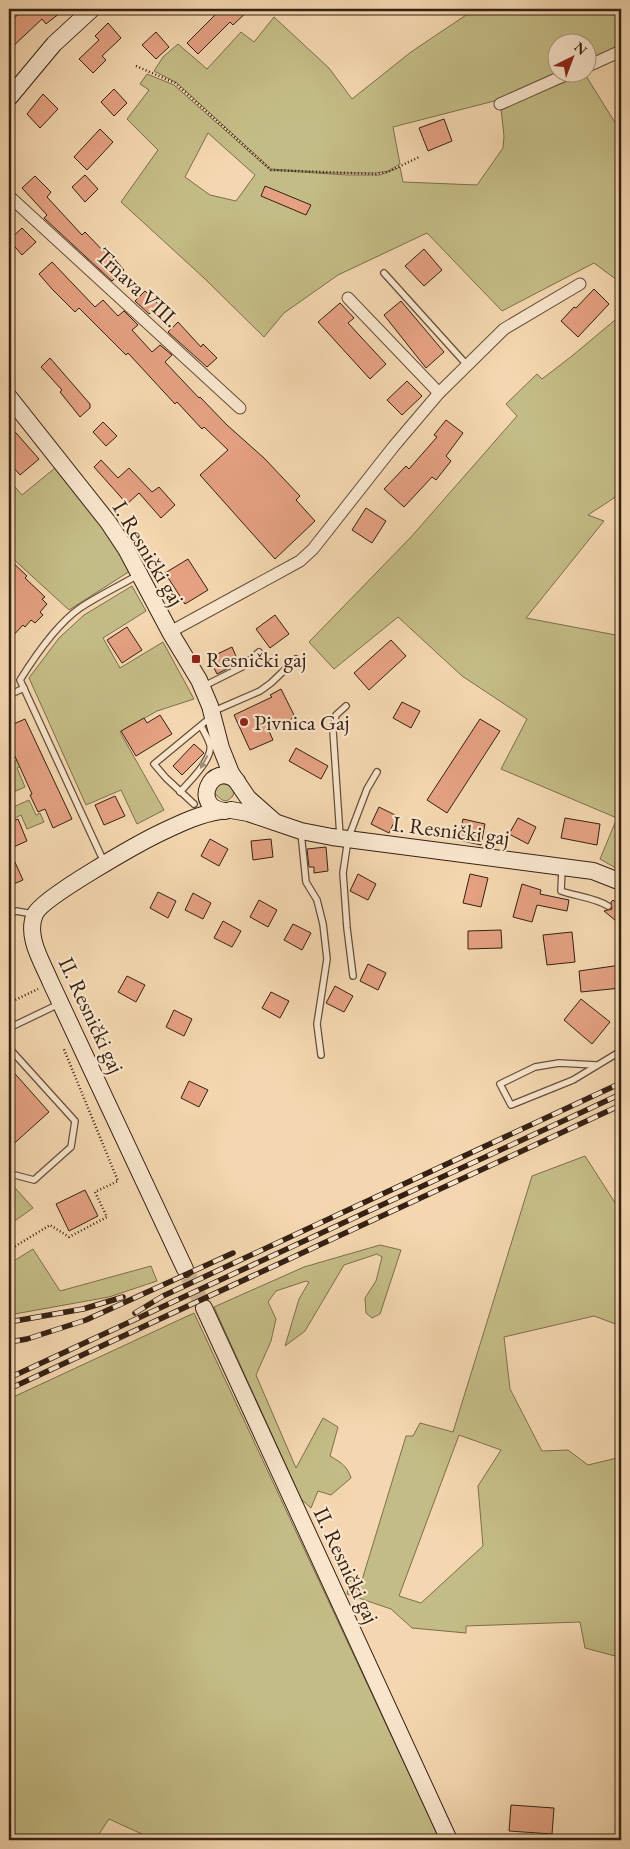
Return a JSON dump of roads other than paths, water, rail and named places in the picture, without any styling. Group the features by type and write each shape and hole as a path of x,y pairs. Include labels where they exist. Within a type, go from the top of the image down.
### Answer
{"street":[{"path":"9,98 54,44 92,9"},
{"path":"598,61 621,51"},
{"path":"500,104 550,82"},
{"name":"Trnava VIII.","path":"9,196 240,408"},
{"path":"170,632 300,561 313,548 438,393 504,330 580,284"},
{"path":"348,298 438,393"},
{"name":"I. Resnički gaj","path":"9,397 108,522 202,687 209,718 228,766 256,806 275,822"},
{"name":"I. Resnički gaj","path":"209,785 218,765 221,748"},
{"path":"36,914 53,896 161,832 197,816 225,811 239,803 242,794 239,784 224,776 209,785 194,804 161,832"},
{"path":"209,785 206,795 210,805 225,811"},
{"name":"I. Resnički gaj","path":"225,811 248,813 301,831 344,839 593,871 621,882"},
{"name":"II. Resnički gaj","path":"36,914 33,932 35,947 185,1268"},
{"name":"II. Resnički gaj","path":"204,1308 450,1840"}],"lane":[{"path":"384,273 467,365"},
{"path":"105,864 20,680 35,655 79,609 139,574"},
{"path":"202,687 242,667 259,652"},
{"path":"194,804 154,764 209,718 260,691 271,683 296,659"},
{"path":"9,695 24,688"},
{"path":"346,706 336,715 333,731 344,839 343,873 353,976"},
{"path":"180,792 198,773 209,754 209,718"},
{"path":"344,839 376,772"},
{"path":"301,831 306,882 317,900 324,924 327,959 317,1024 321,1055"},
{"path":"562,867 561,891 599,901 608,906"},
{"path":"9,914 16,911 36,914"},
{"path":"9,1028 61,1003"},
{"path":"9,1048 75,1121 71,1147 34,1180 11,1174 9,1171"},
{"path":"596,1065 552,1064 535,1068 500,1084 511,1105 573,1080 621,1052"}],"tunnel":[{"path":"185,1269 204,1308"}],"railway":[{"path":"135,1313 163,1296 621,1083"},
{"path":"9,1378 621,1094"},
{"path":"9,1389 621,1105"},
{"path":"9,1342 27,1339 86,1320 233,1253"},
{"path":"9,1322 83,1309 123,1297"}],"place":[{"name":"Resnički gaj","path":"196,659"},
{"name":"Pivnica Gaj","path":"244,722"}]}
